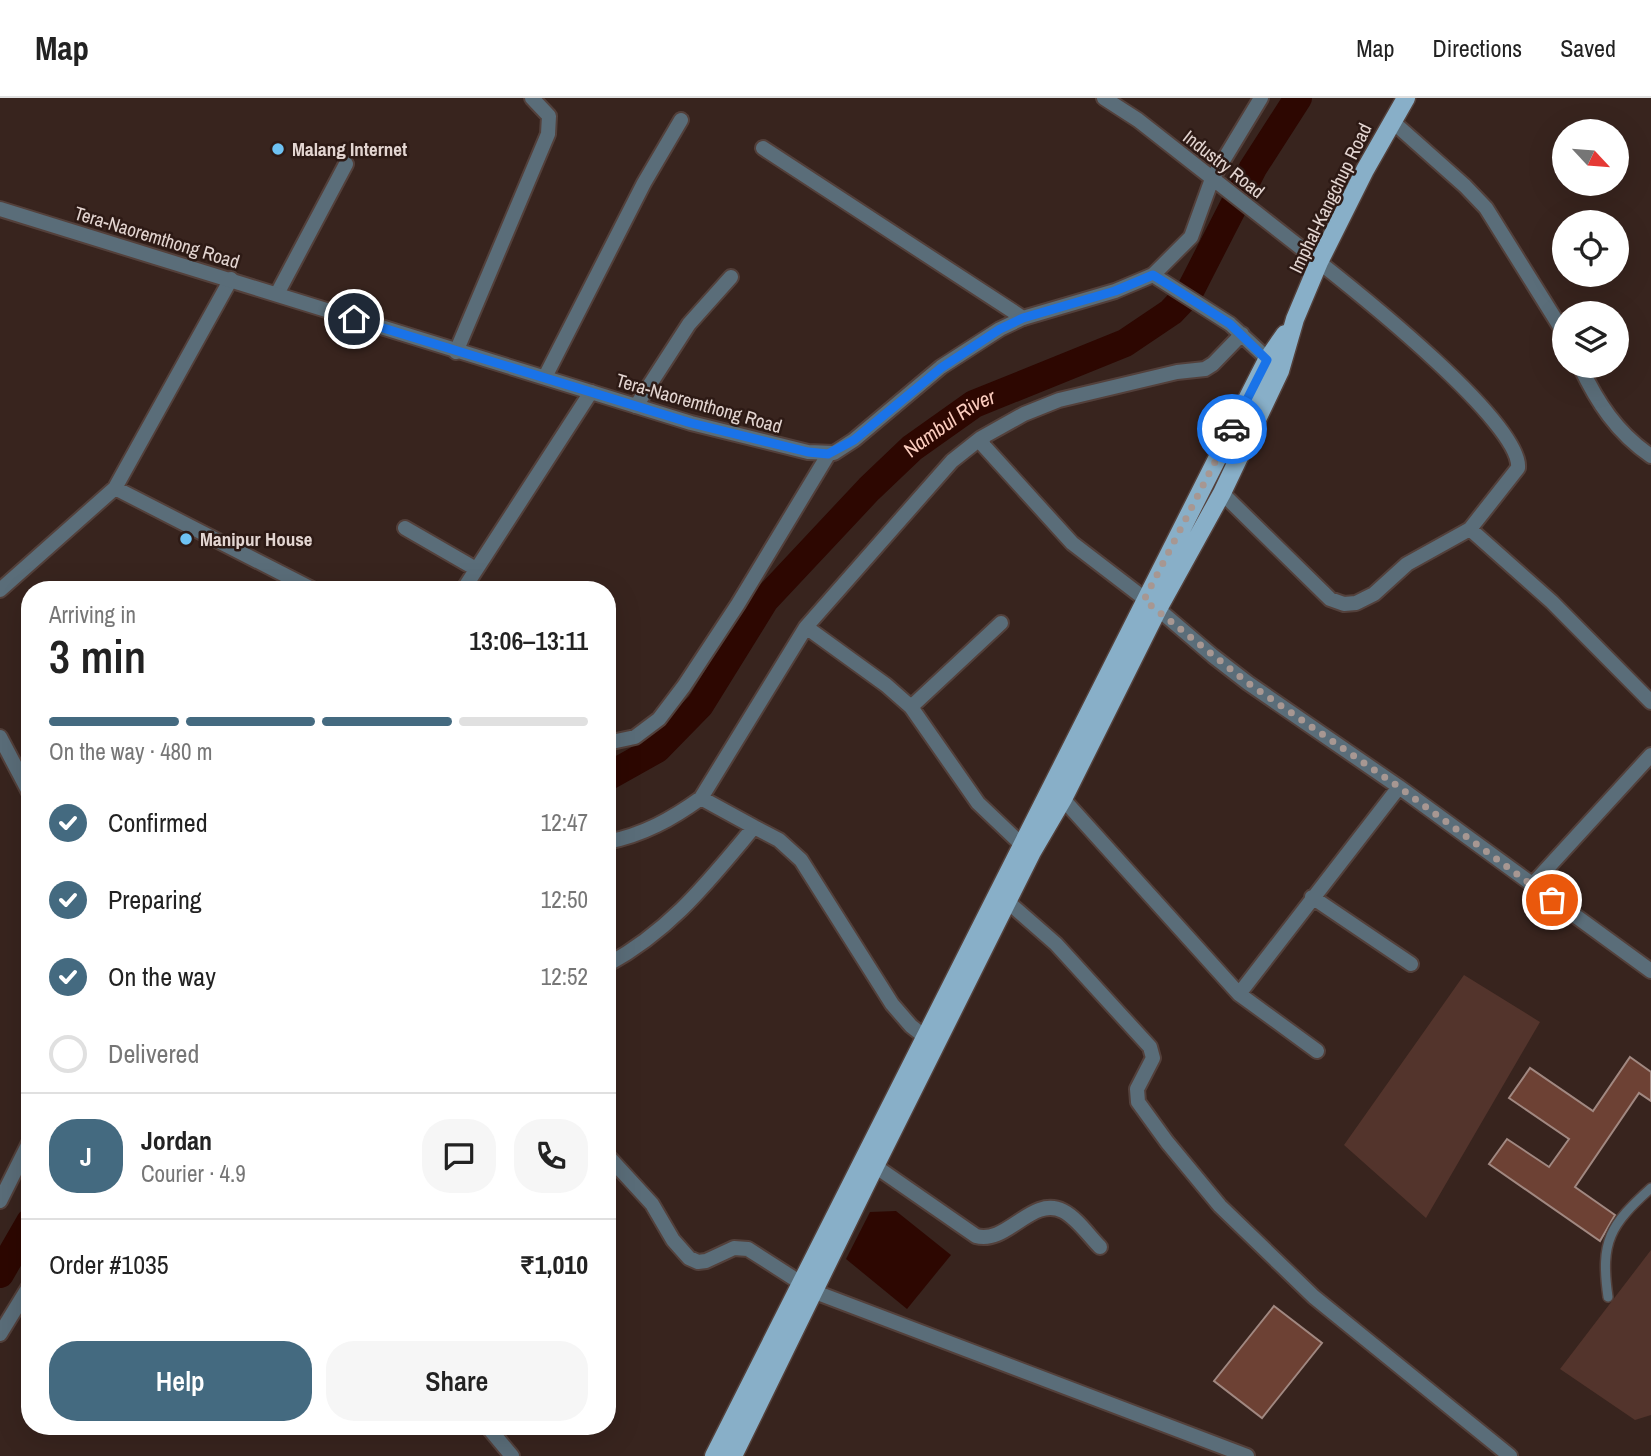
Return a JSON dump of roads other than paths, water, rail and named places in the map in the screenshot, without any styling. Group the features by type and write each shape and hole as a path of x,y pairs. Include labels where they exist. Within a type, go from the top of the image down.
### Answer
{"main road":[{"name":"Imphal-Kangchup Road","path":"1274,365 1319,262 1406,98"},
{"path":"733,1456 808,1287 1002,897 1063,799 1151,604 1222,493 1274,365"},
{"path":"1002,897 1021,844 1151,604 1274,365"},
{"path":"714,1456 875,1166 929,1041"}],"street":[{"path":"456,352 548,134 548,116 532,98"},
{"name":"Industry Road","path":"1104,98 1138,120 1387,316 1477,401 1517,453 1519,461 1516,474 1470,529"},
{"path":"616,741 635,737 659,719 676,697 738,604 828,454 854,440 941,368 1000,329 1023,318 1115,291 1153,275 1191,237 1212,179 1261,98"},
{"path":"545,377 643,183 681,120"},
{"path":"1392,121 1486,208 1552,315"},
{"path":"764,148 1023,318"},
{"path":"277,294 346,164"},
{"name":"Tera-Naoremthong Road","path":"0,209 691,423 808,452 828,454"},
{"path":"1153,275 1230,324 1274,365"},
{"path":"636,406 689,324 731,277"},
{"path":"0,590 116,488 231,279"},
{"path":"616,840 667,821 701,798 806,627 952,461 981,438 1024,414 1059,400 1177,372 1205,369 1242,334"},
{"path":"1586,378 1607,416 1651,456"},
{"path":"469,581 591,392"},
{"path":"981,438 984,446 1055,527 1093,560 1248,683 1399,787 1651,971"},
{"path":"116,488 297,581"},
{"path":"1222,493 1321,591 1330,599 1344,604 1356,603 1374,594 1406,564 1470,529 1552,601 1651,702"},
{"path":"405,528 476,569"},
{"path":"911,707 1002,623"},
{"path":"806,627 886,685 911,707 978,803 1021,844"},
{"path":"0,737 21,777"},
{"path":"1532,886 1651,755"},
{"path":"1239,994 1399,787"},
{"path":"701,798 779,840 802,860 892,1004 911,1026 929,1041"},
{"path":"1063,799 1239,994 1317,1051"},
{"path":"616,960 632,952 663,928 698,895 754,827"},
{"path":"1002,897 1056,944 1150,1047 1153,1058 1137,1089 1138,1102 1220,1206 1314,1297 1510,1456"},
{"path":"1312,897 1411,964"},
{"path":"0,1201 21,1159"},
{"path":"616,1165 652,1204 673,1240 688,1258 698,1262 706,1261 741,1247 766,1259 808,1287 1247,1456"},
{"path":"875,1166 976,1236 985,1239 997,1235 1038,1210 1054,1208 1064,1211 1100,1247"},
{"path":"0,1334 21,1300"},
{"path":"494,1435 512,1456"}],"lane":[{"path":"1608,1297 1605,1274 1607,1244 1611,1232 1624,1214 1651,1188"}],"waterway":[{"name":"Nambul River","path":"616,772 657,749 700,705 765,600 869,489 912,448 974,404 1125,343 1171,312 1189,293 1253,168 1298,98"},
{"name":"Nambul River","path":"0,1274 21,1238"}],"place":[{"name":"Malang Internet","path":"278,149"},
{"name":"Manipur House","path":"186,539"}]}
